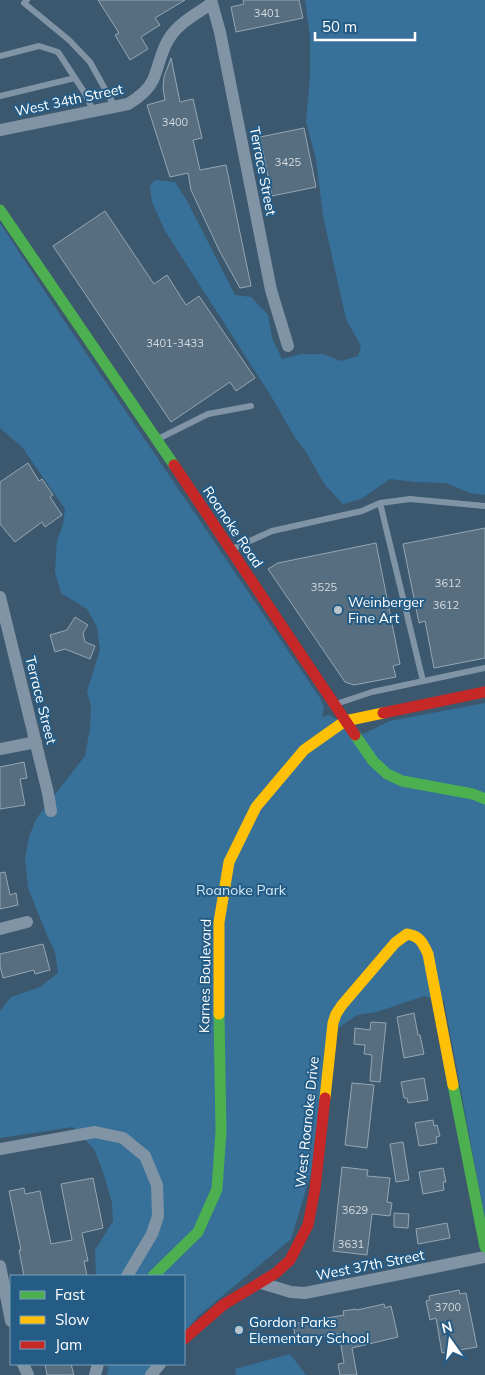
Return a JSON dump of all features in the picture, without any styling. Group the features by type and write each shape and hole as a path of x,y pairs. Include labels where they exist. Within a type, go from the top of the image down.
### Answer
{"street":[{"name":"West 34th Street","path":"0,130 128,104 142,94 152,82 171,34 189,18 212,2"},
{"name":"Terrace Street","path":"212,2 220,32 271,290 288,346"},
{"name":"Roanoke Road","path":"0,210 373,760 387,774 402,781 473,794 485,799"},
{"name":"Terrace Street","path":"0,597 51,811"},
{"name":"Karnes Boulevard","path":"154,1275 198,1232 217,1189 221,1131 219,922 229,862 256,807 304,750 345,721 485,692"},
{"path":"0,749 36,742"},
{"path":"0,929 27,922"},
{"name":"West Roanoke Drive","path":"185,1338 222,1305 276,1272 290,1260 299,1244 308,1225 315,1189 333,1023 336,1014 395,942 407,934 415,934 423,943 428,954 485,1248"},
{"path":"0,1150 95,1132 123,1138 144,1156 157,1185 158,1216 152,1234 128,1275"},
{"name":"West 37th Street","path":"261,1282 291,1292 305,1293 485,1257"},
{"path":"0,1266 10,1316"},
{"path":"151,1375 159,1365"}],"lane":[{"path":"24,1 70,40 90,62 115,107"},
{"path":"0,56 40,46 58,52 86,95 92,111"},
{"path":"0,96 74,78"},
{"path":"157,440 208,414 251,406"},
{"path":"231,550 272,531 362,511 380,503 410,499 485,506"},
{"path":"380,503 423,681"},
{"path":"334,704 372,692 485,668"}],"green space":[{"path":"305,0 485,0 485,495 470,493 446,483 390,479 361,499 343,504 325,485 306,452 294,436 271,396 165,231 152,202 150,186 155,180 175,182 186,199 235,295 251,297 268,315 272,338 282,359 301,354 323,354 341,361 358,356 361,346 346,319 323,216 316,159 306,121 310,76 310,36"},
{"name":"Roanoke Park","path":"0,223 320,698 324,708 322,717 329,715 363,734 390,721 485,703 485,1219 444,1001 424,996 377,1012 357,1015 328,1035 311,1173 291,1239 197,1317 185,1333 185,1275 96,1275 95,1250 113,1221 112,1203 94,1149 73,1127 0,1138 0,1011 11,997 40,987 58,973 55,952 28,888 25,859 29,837 36,819 85,756 90,728 91,707 87,691 100,650 97,627 87,609 61,593 55,572 57,540 63,525 65,509 22,447 0,428"},
{"path":"290,1354 306,1375 236,1375 235,1369"},
{"path":"107,1365 159,1365 149,1375 107,1375"}],"building":[{"path":"98,0 185,0 155,18 160,25 141,37 148,49 130,60 115,35 119,33"},
{"path":"243,0 299,0 303,18 236,32 231,7 244,4"},
{"path":"171,58 180,102 193,99 202,138 193,140 200,170 226,165 251,286 240,288 219,250 191,190 188,173 170,177 147,105 165,100 164,77"},
{"path":"304,128 316,187 272,196 260,137"},
{"path":"105,211 154,284 167,275 186,305 199,296 255,378 236,391 230,382 171,422 53,246"},
{"path":"28,463 39,481 42,479 53,495 50,497 62,515 45,527 42,522 15,542 0,524 0,482"},
{"path":"485,528 485,658 434,668 425,621 419,623 403,544"},
{"path":"376,543 400,664 393,666 396,677 354,685 345,682 268,569 278,563"},
{"path":"75,617 88,625 83,633 85,642 95,646 90,659 65,649 55,652 50,635 67,630"},
{"path":"24,762 27,778 20,779 25,805 0,809 0,767"},
{"path":"5,872 10,895 16,893 18,905 0,909 0,873"},
{"path":"43,944 50,970 35,974 34,970 3,978 0,954"},
{"path":"414,1013 424,1054 404,1058 397,1017"},
{"path":"371,1022 386,1023 380,1082 370,1081 372,1055 364,1054 365,1045 354,1044 355,1028 370,1030"},
{"path":"424,1078 428,1100 408,1103 407,1098 404,1098 401,1082"},
{"path":"352,1083 374,1085 367,1148 345,1145"},
{"path":"433,1120 434,1126 437,1125 440,1136 436,1137 437,1143 419,1146 415,1123"},
{"path":"403,1142 409,1180 396,1182 390,1144"},
{"path":"342,1167 368,1170 367,1176 390,1178 387,1202 392,1203 390,1216 372,1214 367,1255 333,1251"},
{"path":"443,1168 446,1182 443,1182 444,1190 423,1194 419,1172"},
{"path":"93,1178 103,1228 82,1233 88,1261 84,1261 87,1275 24,1275 19,1250 21,1250 9,1191 24,1188 25,1194 40,1191 51,1244 72,1240 61,1184"},
{"path":"394,1213 409,1214 408,1228 394,1227"},
{"path":"447,1223 450,1238 418,1244 416,1229"},
{"path":"459,1290 460,1294 466,1293 477,1347 442,1353 436,1318 430,1320 426,1301 430,1300 429,1296"},
{"path":"384,1304 385,1308 391,1306 398,1337 352,1348 357,1375 340,1375 338,1364 344,1363 339,1334 296,1341 293,1324 344,1315 343,1311"},
{"path":"45,1365 71,1365 74,1375 47,1375"}],"traffic: fast":[{"path":"0,210 174,465"},
{"path":"355,735 373,761 387,774 402,781 473,794 485,799"},
{"path":"154,1275 198,1232 217,1189 221,1131 219,1014"},
{"path":"453,1085 485,1247"}],"traffic: slow":[{"path":"219,1014 219,922 229,862 256,807 304,750 345,721 383,713"},
{"path":"325,1098 333,1023 336,1014 395,943 407,934 415,936 428,954 453,1085"}],"traffic: jam":[{"path":"174,465 355,735"},
{"path":"383,713 485,692"},
{"path":"185,1338 223,1305 276,1273 290,1260 308,1225 315,1189 325,1098"}],"place":[{"name":"Weinberger Fine Art","path":"338,610"},
{"name":"Gordon Parks Elementary School","path":"239,1330"}]}
